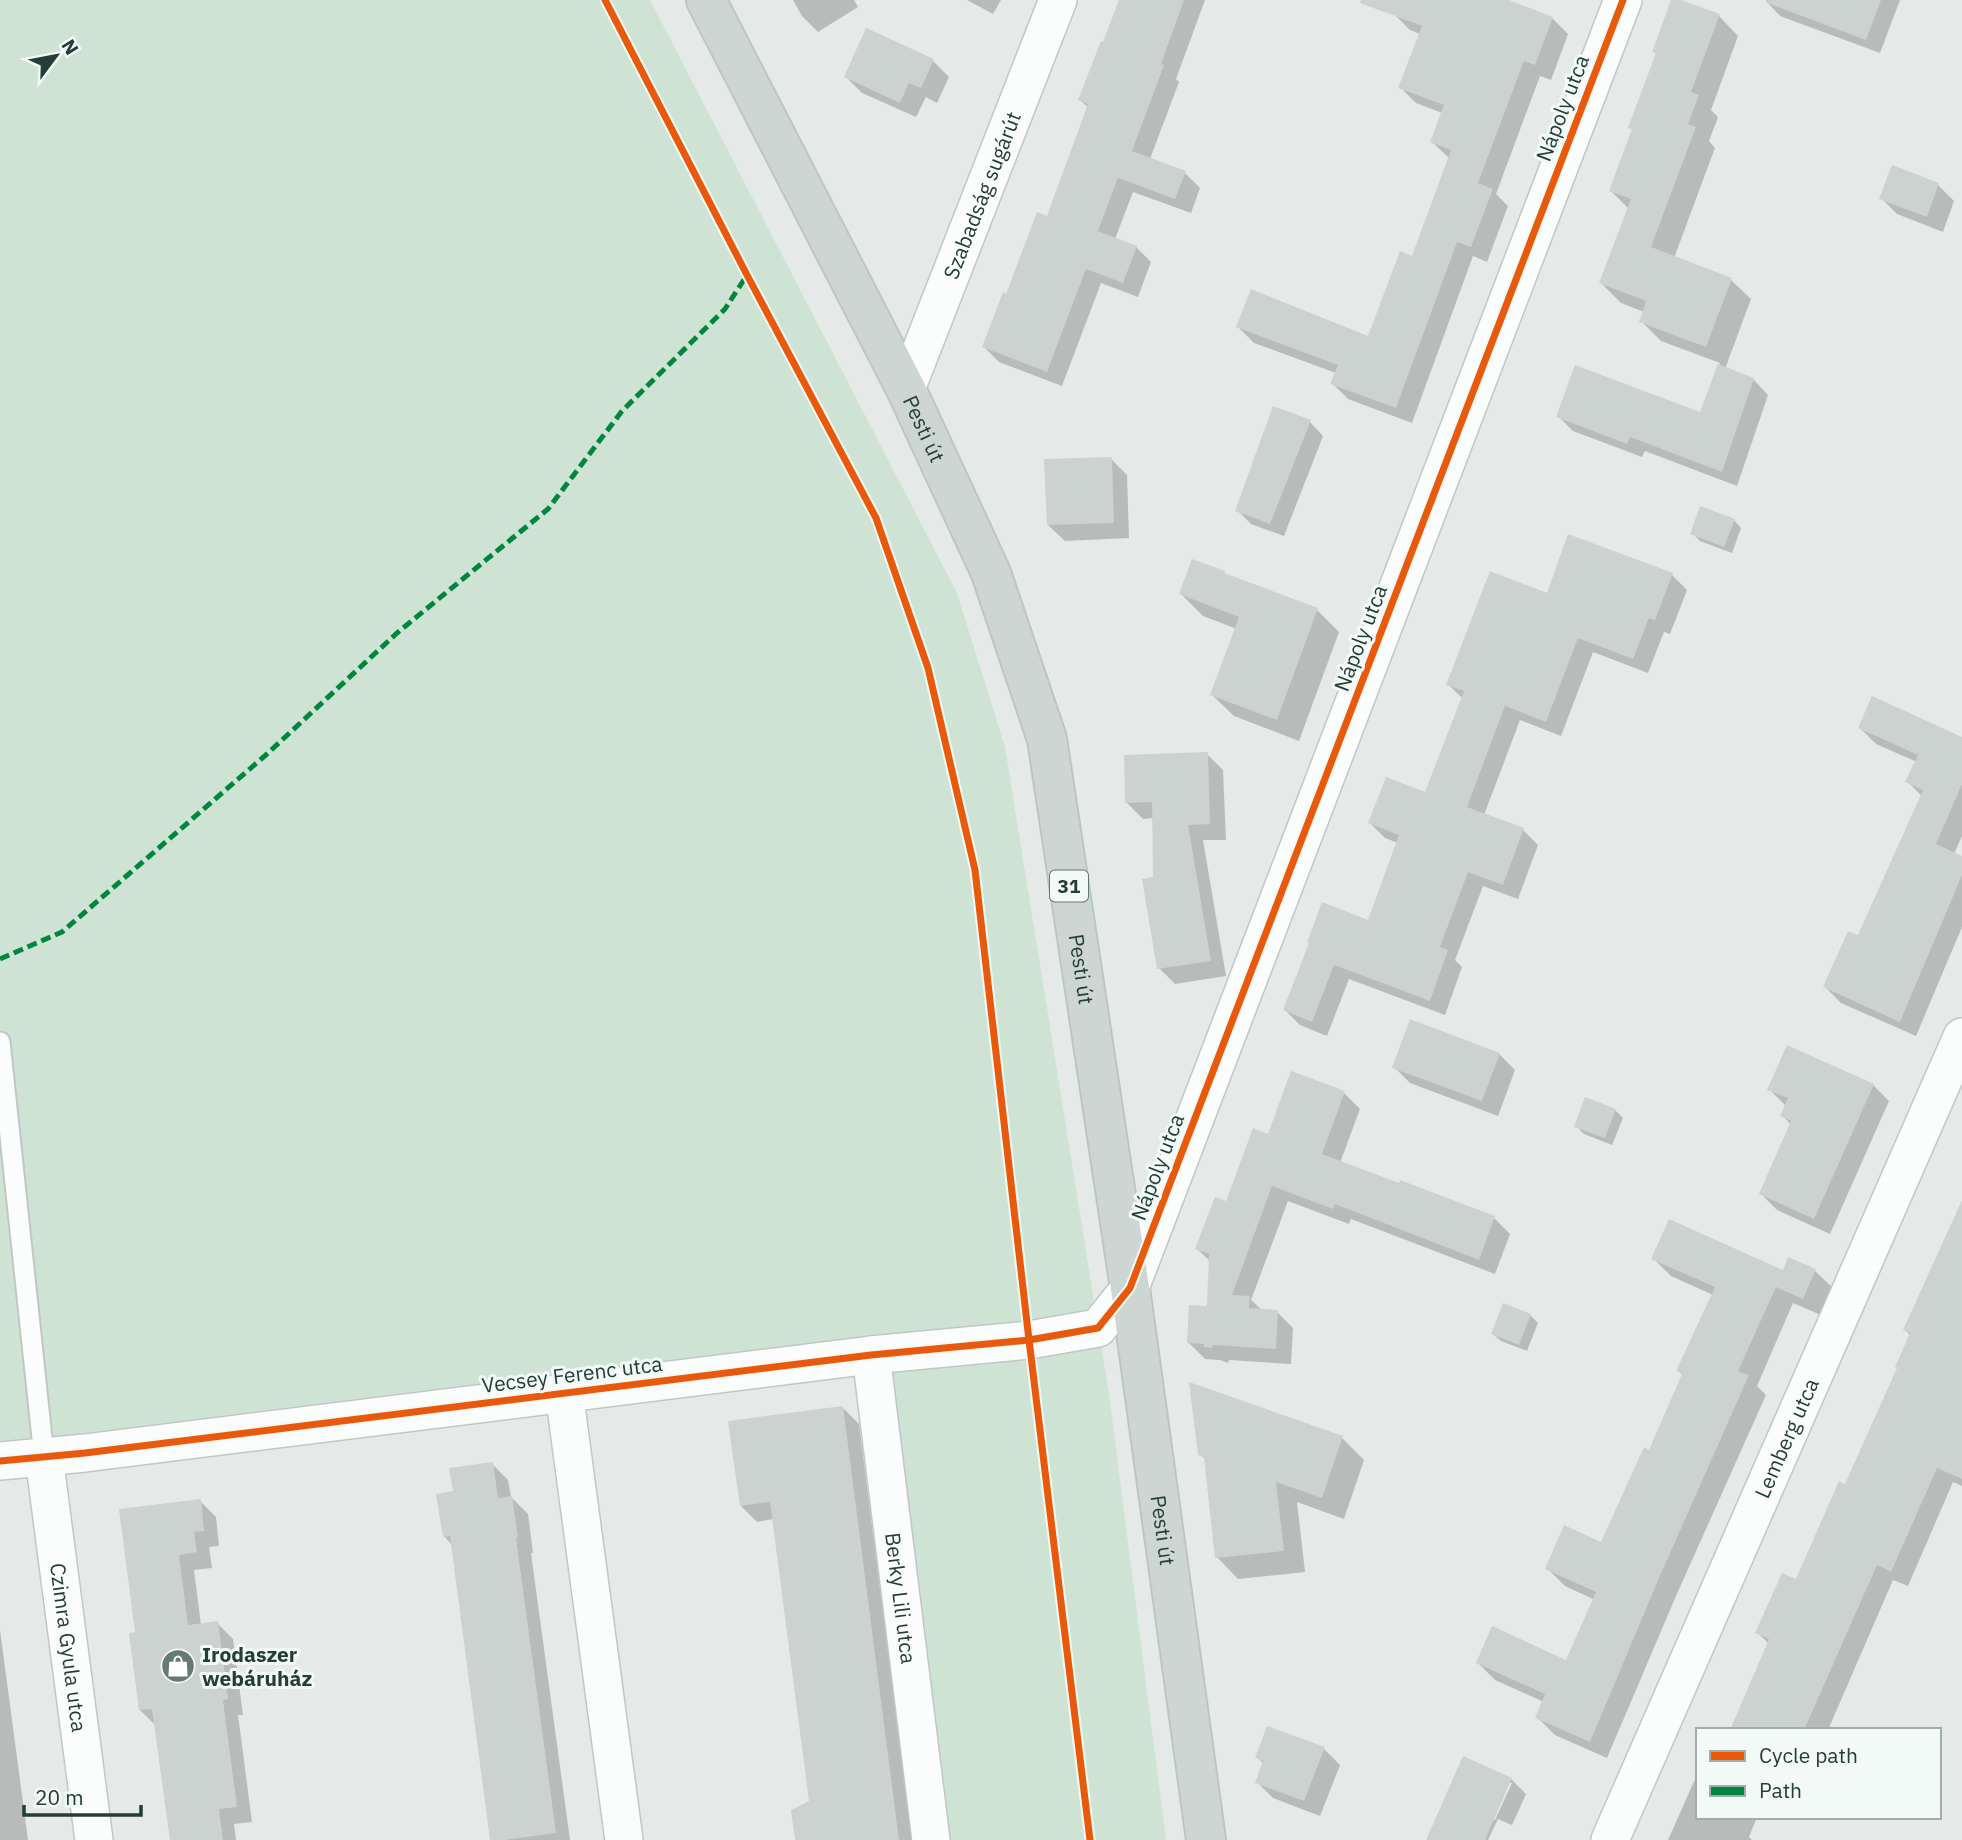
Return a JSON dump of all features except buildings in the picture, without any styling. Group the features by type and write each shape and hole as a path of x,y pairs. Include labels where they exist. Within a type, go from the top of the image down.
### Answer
{"main road":[{"name":"Pesti út","path":"706,0 906,389 991,573 1047,739 1130,1288 1206,1840"}],"street":[{"name":"Szabadság sugárút","path":"906,389 1058,0"},
{"name":"Nápoly utca","path":"1130,1288 1623,0"},
{"name":"Lemberg utca","path":"1610,1840 1962,1037"},
{"name":"Vecsey Ferenc utca","path":"0,1461 871,1355 1029,1340 1098,1328 1130,1288"},
{"name":"Berky Lili utca","path":"871,1355 931,1840"},
{"path":"564,1392 624,1840"},
{"name":"Czimra Gyula utca","path":"44,1457 94,1840"}],"lane":[{"path":"0,1042 44,1457"}],"green space":[{"path":"0,0 650,0 957,593 1005,747 1109,1394 1166,1840 931,1840 871,1355 0,1461"}],"marked path":[{"path":"0,959 62,932 267,754 397,633 548,509 622,411 725,309 747,275"}],"cycle path":[{"path":"605,0 876,518 928,668 975,870 1090,1840"},
{"path":"0,1461 85,1453 871,1355 1029,1340 1098,1328 1130,1288 1623,0"}],"place":[{"name":"Irodaszer webáruház","path":"178,1666"}]}
